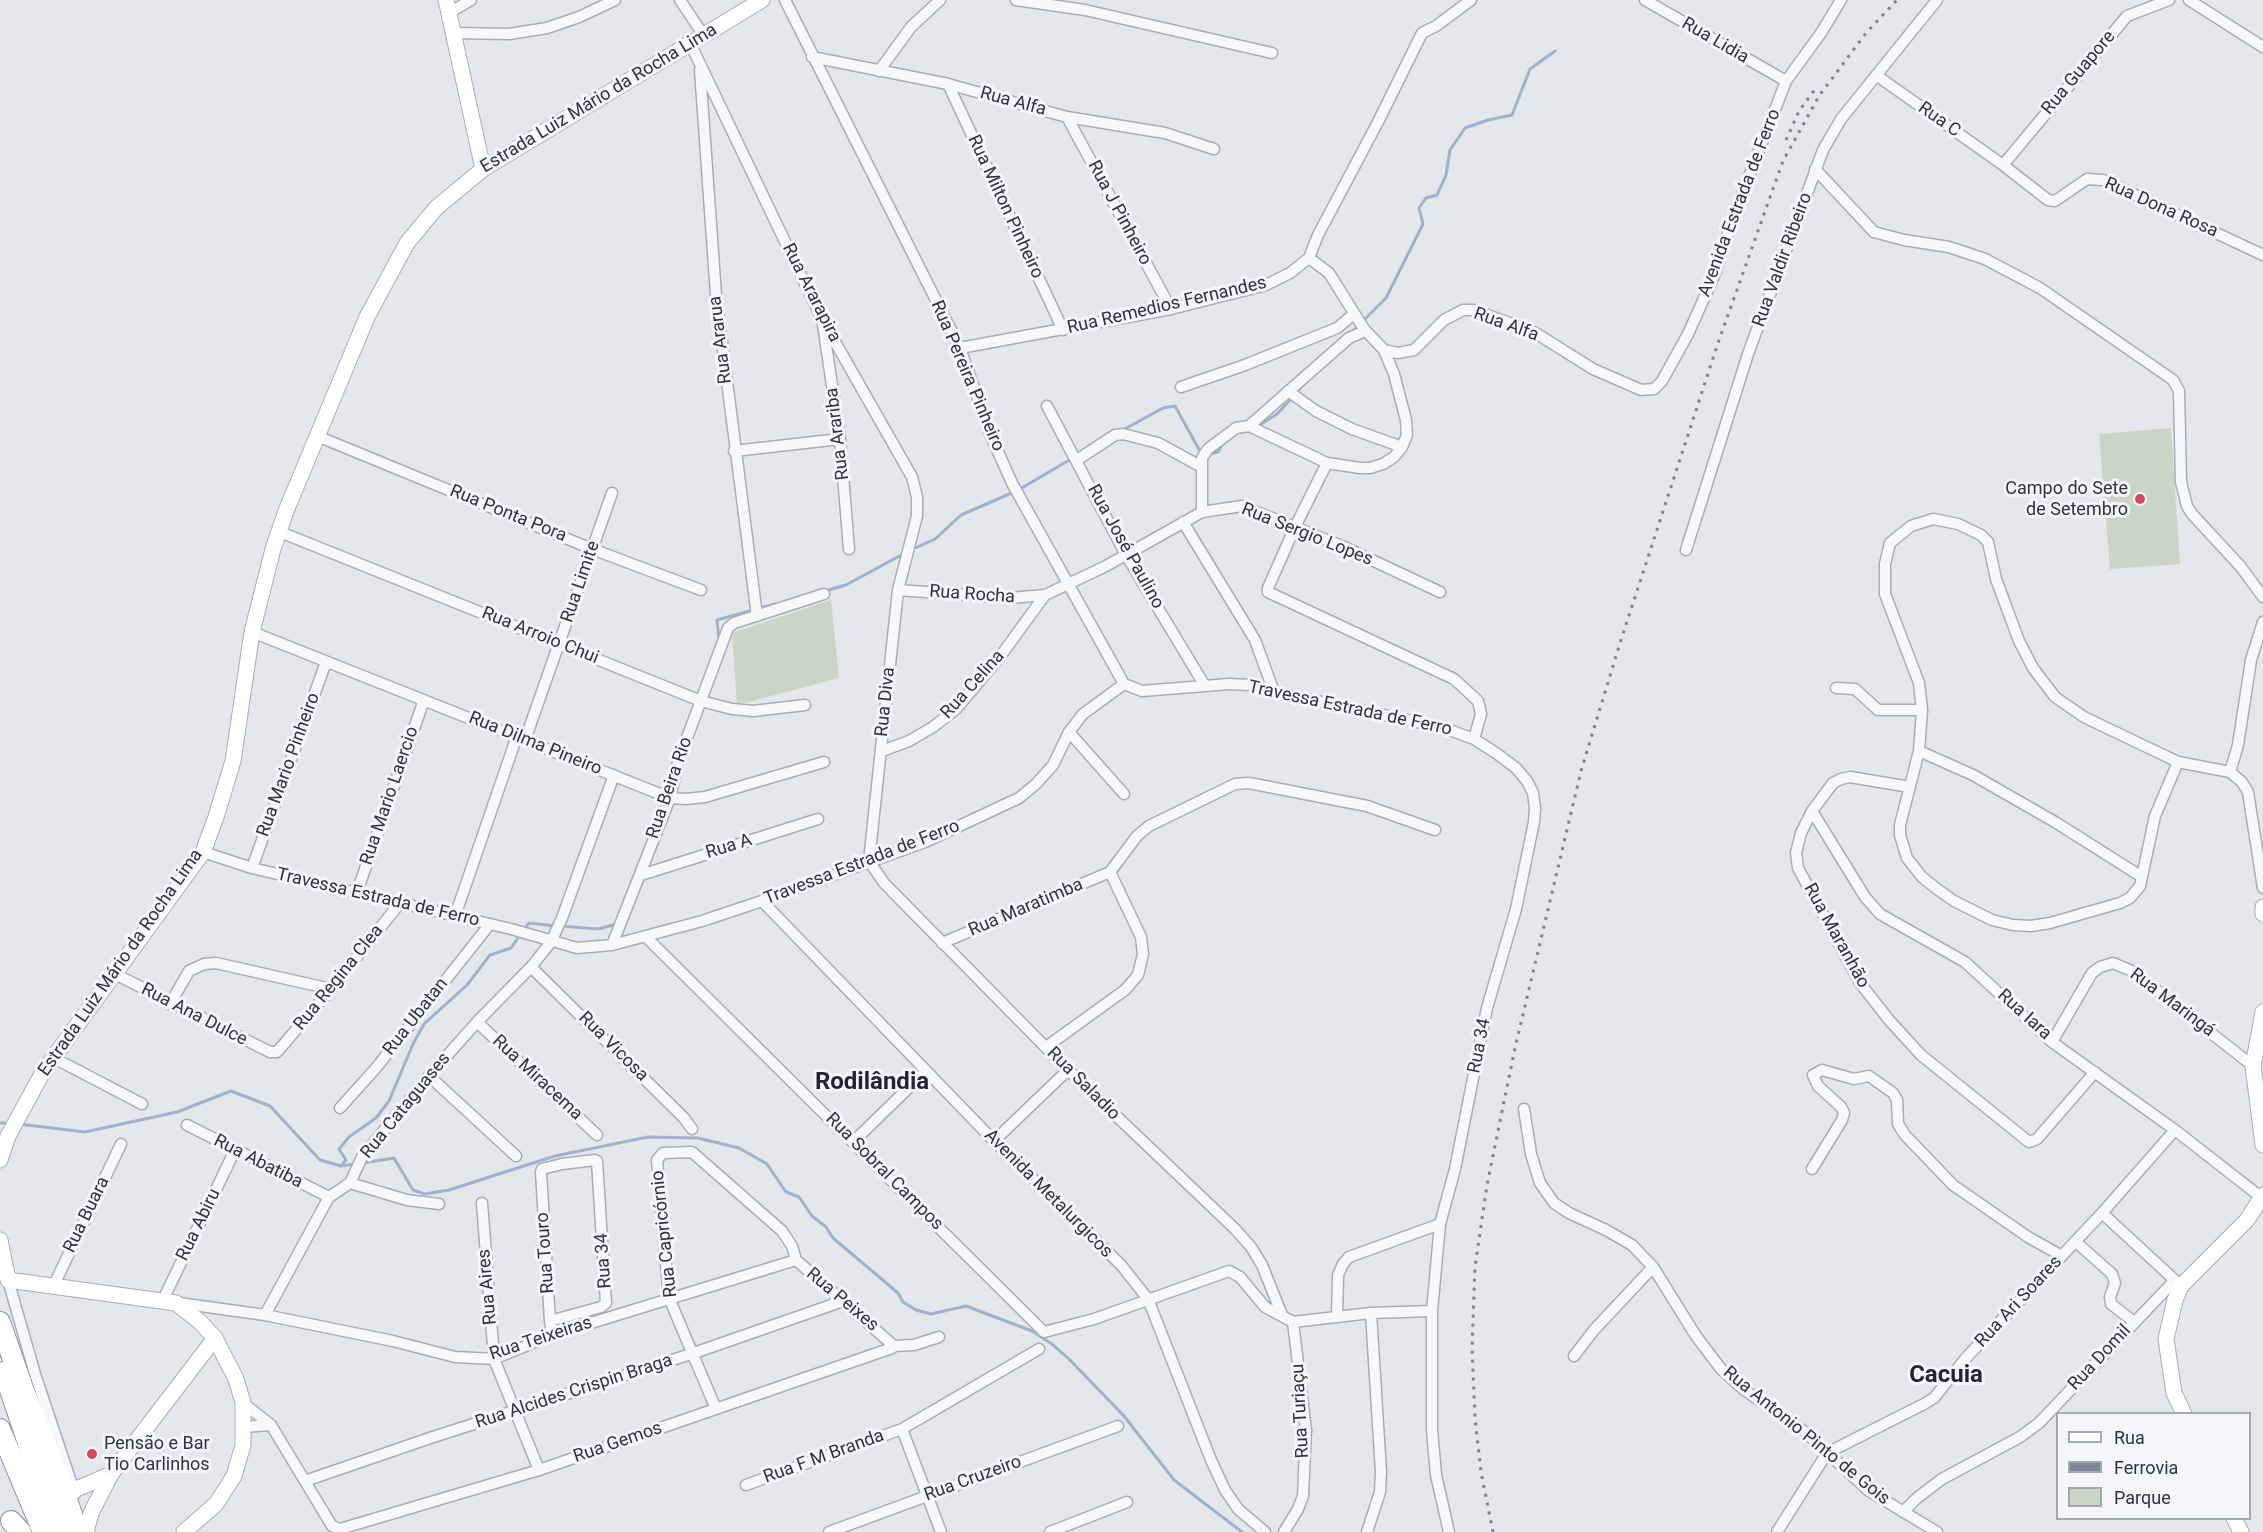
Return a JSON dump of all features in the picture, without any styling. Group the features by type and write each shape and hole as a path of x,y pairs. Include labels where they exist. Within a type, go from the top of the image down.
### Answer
{"highway":[{"path":"0,1322 30,1405 68,1489 78,1532"},
{"path":"0,1359 41,1482 64,1532"},
{"path":"30,1405 54,1431"},
{"path":"0,1429 43,1532"}],"main road":[{"name":"Estrada Luiz Mário da Rocha Lima","path":"0,1160 8,1136 23,1106 52,1057 202,852 233,761 252,632 273,549 316,436 367,317 407,243 436,208 483,169 762,0"},
{"path":"448,6 483,169"},
{"path":"2263,907 2263,914"},
{"path":"2263,1012 2253,1066 2263,1145"},
{"path":"2184,1412 2174,1393 2166,1339 2178,1283 2261,1205"},
{"path":"0,1240 8,1280 170,1301 199,1321 224,1352 243,1403 243,1445 234,1476 216,1504 184,1532"},
{"path":"85,1532 91,1513 111,1474 215,1338"},
{"path":"68,1489 91,1484 111,1474"}],"street":[{"path":"448,6 471,0"},
{"path":"454,33 509,34 547,28 579,17 615,0"},
{"name":"Rua Ararapira","path":"680,0 697,39 699,64 822,319 912,477 917,497 917,516 910,545"},
{"name":"Rua Pereira Pinheiro","path":"785,0 960,348 991,436 1012,483 1124,684"},
{"path":"879,71 911,27 940,0"},
{"path":"1016,0 1084,10 1272,53"},
{"path":"1249,426 1327,463 1370,468 1394,457 1402,447 1407,435 1406,420 1394,374 1384,350 1364,330 1329,273 1310,258 1318,235 1422,33 1436,26 1470,0"},
{"name":"Rua Lidia","path":"1645,0 1786,81"},
{"name":"Avenida Estrada de Ferro","path":"1632,386 1648,391 1662,381 1688,334 1714,276 1733,218 1786,81 1821,33 1841,0"},
{"name":"Rua Valdir Ribeiro","path":"1686,550 1748,354 1823,150 1841,119 1937,0"},
{"name":"Rua Guapore","path":"2002,165 2127,16 2169,0"},
{"path":"2189,0 2263,47"},
{"name":"Rua Alfa","path":"812,57 948,84 1068,117 1165,133 1214,149"},
{"name":"Rua Ararua","path":"699,64 716,295 734,451 757,615"},
{"name":"Rua C","path":"1876,75 2002,165"},
{"name":"Rua Milton Pinheiro","path":"948,84 1063,330"},
{"name":"Rua J Pinheiro","path":"1068,117 1171,309"},
{"name":"Rua Dona Rosa","path":"2002,165 2052,202 2087,179 2103,180 2263,255"},
{"path":"1815,169 1874,232 1904,240 1949,247 1985,259 2040,288 2173,380 2179,391 2181,482 2187,506 2241,567 2263,597"},
{"name":"Rua Remedios Fernandes","path":"960,348 1171,309 1266,285 1290,273 1310,258"},
{"name":"Rua Alfa","path":"1384,350 1398,353 1414,350 1444,320 1463,310 1474,310 1534,332 1593,369 1632,386"},
{"path":"1181,387 1245,365 1336,328 1355,316"},
{"name":"Rua Arariba","path":"822,319 840,439 849,549"},
{"path":"1202,512 1200,466 1208,449 1236,428 1249,426 1349,338 1364,330"},
{"path":"1288,392 1316,411 1352,429 1402,447"},
{"name":"Rua José Paulino","path":"1047,406 1126,555 1205,686"},
{"path":"1074,456 1115,435 1123,434 1158,443 1200,466"},
{"name":"Rua Ponta Pora","path":"316,436 592,549 700,590"},
{"path":"734,451 840,439"},
{"path":"1327,463 1295,527 1268,592 1454,679 1478,701 1481,714 1474,739"},
{"name":"Rua Limite","path":"455,916 521,738 560,643 612,493"},
{"name":"Rua Sergio Lopes","path":"1045,595 1126,555 1202,512 1242,506 1344,547 1440,592"},
{"path":"2178,762 2155,816 2137,892 2130,898 2069,918 2031,926 1992,920 1954,901 1936,888 1922,877 1907,858 1902,847 1900,825 1919,751 1922,710 1918,683 1885,594 1885,564 1890,543 1911,526 1933,519 1958,524 1981,535 1988,542 2004,603 2019,641 2033,668 2055,697 2084,717 2178,762 2230,772 2242,782 2247,792 2263,888"},
{"path":"1183,522 1255,640 1274,692"},
{"name":"Rua Arroio Chui","path":"280,532 701,701 732,709 753,711 806,705"},
{"name":"Rua Diva","path":"869,861 898,590 910,545"},
{"name":"Rua Rocha","path":"898,590 1010,598 1045,595"},
{"name":"Rua Beira Rio","path":"612,945 640,875 678,762 728,628 734,623 824,594"},
{"name":"Rua Celina","path":"882,752 909,741 933,727 956,709 1002,654 1045,595"},
{"path":"2230,772 2238,745 2250,660 2263,622"},
{"name":"Rua Dilma Pineiro","path":"252,632 666,796 686,799 705,797 824,762"},
{"name":"Rua Mario Pinheiro","path":"252,868 326,662"},
{"name":"Travessa Estrada de Ferro","path":"202,852 252,868 511,929 577,948 612,945 646,937 762,901 925,842 1019,798 1053,765 1069,732 1083,714 1124,684 1142,691 1251,685 1274,692 1441,727 1474,739"},
{"path":"1836,688 1855,689 1878,710 1922,710"},
{"name":"Rua Mario Laercio","path":"357,892 424,700"},
{"path":"1069,732 1124,794"},
{"name":"Rua 34","path":"1432,1311 1440,1224 1455,1169 1487,1008 1516,909 1535,808 1533,793 1516,768 1474,739"},
{"path":"1919,751 1973,775 2055,822 2142,877"},
{"name":"Rua Cataguases","path":"350,1183 362,1157 429,1076 477,1022 531,967 552,940 614,775"},
{"name":"Rua Maranhão","path":"1910,787 1850,777 1833,783 1812,812 1801,833 1796,853 1798,868 1860,982 1889,1020 1921,1055 2029,1142 2037,1139 2095,1072"},
{"path":"1046,1047 1125,990 1138,975 1143,954 1141,937 1110,872 1137,836 1149,826 1234,784 1249,783 1367,806 1435,830"},
{"name":"Rua Iara","path":"1812,812 1865,897 1880,914 1965,962 2052,1042 2175,1130 2261,1205"},
{"name":"Rua A","path":"640,875 818,819"},
{"name":"Rua Saladio","path":"869,861 884,883 1068,1070 1236,1229 1262,1265 1282,1315"},
{"name":"Rua Maratimba","path":"942,943 1110,872"},
{"name":"Avenida Metalurgicos","path":"762,901 994,1141 1121,1265 1148,1299 1225,1490 1238,1509 1265,1532"},
{"name":"Rua Regina Clea","path":"277,1052 400,903"},
{"name":"Rua Ubatan","path":"340,1108 376,1068 490,924"},
{"name":"Rua Sobral Campos","path":"646,937 1044,1332 1094,1319 1148,1299"},
{"path":"170,1004 189,971 204,964 216,963 331,989"},
{"name":"Rua Maringá","path":"2052,1042 2092,973 2100,967 2113,963 2132,971 2253,1066"},
{"name":"Rua Vicosa","path":"531,967 684,1118 692,1129"},
{"name":"Rua Ana Dulce","path":"113,973 170,1004 270,1052 277,1052"},
{"name":"Rua Miracema","path":"477,1022 597,1135"},
{"path":"52,1057 142,1104"},
{"path":"994,1141 1068,1070"},
{"path":"1812,1168 1844,1113 1841,1107 1818,1086 1813,1075 1821,1070 1854,1079 1869,1076 1893,1093 1897,1100 1896,1119 1901,1129 1953,1185 2028,1237 2062,1256"},
{"path":"853,1142 926,1071"},
{"path":"429,1076 516,1156"},
{"name":"Rua Antonio Pinto de Gois","path":"1524,1109 1531,1154 1540,1183 1554,1203 1569,1214 1626,1240 1653,1267 1696,1335 1721,1369 1743,1389 1805,1432 1869,1491 1937,1532"},
{"name":"Rua Abatiba","path":"187,1125 329,1197"},
{"name":"Rua Ari Soares","path":"1827,1453 1934,1398 1973,1350 2076,1242 2175,1130"},
{"name":"Rua Buara","path":"53,1287 121,1144"},
{"name":"Rua Abiru","path":"170,1301 235,1150"},
{"name":"Rua Peixes","path":"692,1152 782,1231 792,1246 796,1260 893,1342 894,1346"},
{"name":"Rua Capricórnio","path":"692,1152 663,1153 657,1160 669,1298 716,1409"},
{"name":"Rua 34","path":"550,1321 601,1307 606,1303 596,1160"},
{"name":"Rua Touro","path":"552,1335 541,1170 576,1161 596,1160"},
{"path":"265,1315 329,1197 350,1183 407,1200 439,1204"},
{"name":"Rua Aires","path":"482,1203 494,1359 539,1470"},
{"path":"2102,1213 2178,1283"},
{"path":"1337,1316 1338,1275 1349,1257 1440,1224"},
{"path":"2076,1242 2112,1274 2115,1283 2110,1298 2111,1304 2134,1322"},
{"name":"Rua Teixeiras","path":"170,1301 265,1315 393,1341 455,1358 494,1359 552,1335 796,1260"},
{"path":"1574,1356 1594,1330 1653,1267"},
{"path":"1148,1299 1228,1271 1240,1277 1265,1307 1293,1322 1371,1313 1432,1311 1432,1430 1436,1475 1449,1532"},
{"path":"8,1280 54,1431 68,1489 85,1532"},
{"name":"Rua Domil","path":"1904,1512 1917,1498 1942,1479 2020,1437 2039,1423 2134,1322 2178,1283"},
{"name":"Rua Alcides Crispin Braga","path":"305,1481 694,1353 843,1301"},
{"path":"1367,1532 1380,1492 1381,1472 1371,1313"},
{"name":"Rua Turiaçu","path":"1284,1532 1303,1496 1305,1452 1305,1419 1293,1322"},
{"name":"Rua Gemos","path":"305,1481 332,1526 337,1529 539,1470 894,1346 914,1345 939,1337"},
{"name":"Rua F M Branda","path":"746,1485 902,1429 1039,1349"},
{"path":"243,1403 271,1425 305,1481"},
{"path":"243,1427 271,1425"},
{"name":"Rua Cruzeiro","path":"829,1532 1118,1426"},
{"path":"902,1429 941,1532"},
{"path":"1777,1532 1827,1453"},
{"path":"1050,1532 1127,1503"}],"green space":[{"name":"Campo do Sete de Setembro","path":"2171,428 2180,564 2110,569 2099,434"},
{"path":"831,600 839,678 737,705 732,633"}],"waterway":[{"path":"1351,333 1386,298 1423,224 1419,208 1426,198 1437,195 1446,175 1450,150 1465,128 1512,115 1530,69 1555,51"},
{"path":"1296,393 1306,382"},
{"path":"1258,426 1277,414 1292,398"},
{"path":"1121,431 1163,408 1175,406 1201,453"},
{"path":"1209,454 1218,452 1223,443"},
{"path":"1020,489 1071,459"},
{"path":"911,550 935,539 961,515 1014,492"},
{"path":"825,591 846,585 905,553"},
{"path":"719,640 717,620 775,604"},
{"path":"523,930 529,923 555,926"},
{"path":"561,926 598,929 617,924"},
{"path":"341,1166 346,1160 339,1149 349,1137 376,1118 389,1101 424,1024 467,985 490,955 511,948 520,935"},
{"path":"19,1124 85,1132 177,1112 231,1091 270,1106 320,1160 341,1166 356,1164"},
{"path":"0,1123 9,1123"},
{"path":"363,1163 394,1158 413,1190 425,1194 449,1190 555,1156 648,1137 698,1138 739,1148 767,1164 786,1192 799,1197 812,1216 826,1227 833,1238 898,1293 903,1302 916,1310 931,1314 966,1306 1032,1331 1052,1344 1124,1416 1174,1480 1242,1532"}],"railway":[{"path":"1493,1532 1481,1472 1475,1418 1472,1348 1475,1267 1487,1185 1515,1048 1581,771 1620,643 1718,343 1783,161 1819,96 1866,33 1897,0"},
{"path":"1786,140 1799,111 1816,88"}],"place":[{"name":"Campo do Sete de Setembro","path":"2140,499"},
{"name":"Pensão e Bar Tio Carlinhos","path":"92,1454"}],"district":[{"name":"Rodilândia","path":"872,1083"},
{"name":"Cacuia","path":"1946,1376"}]}
